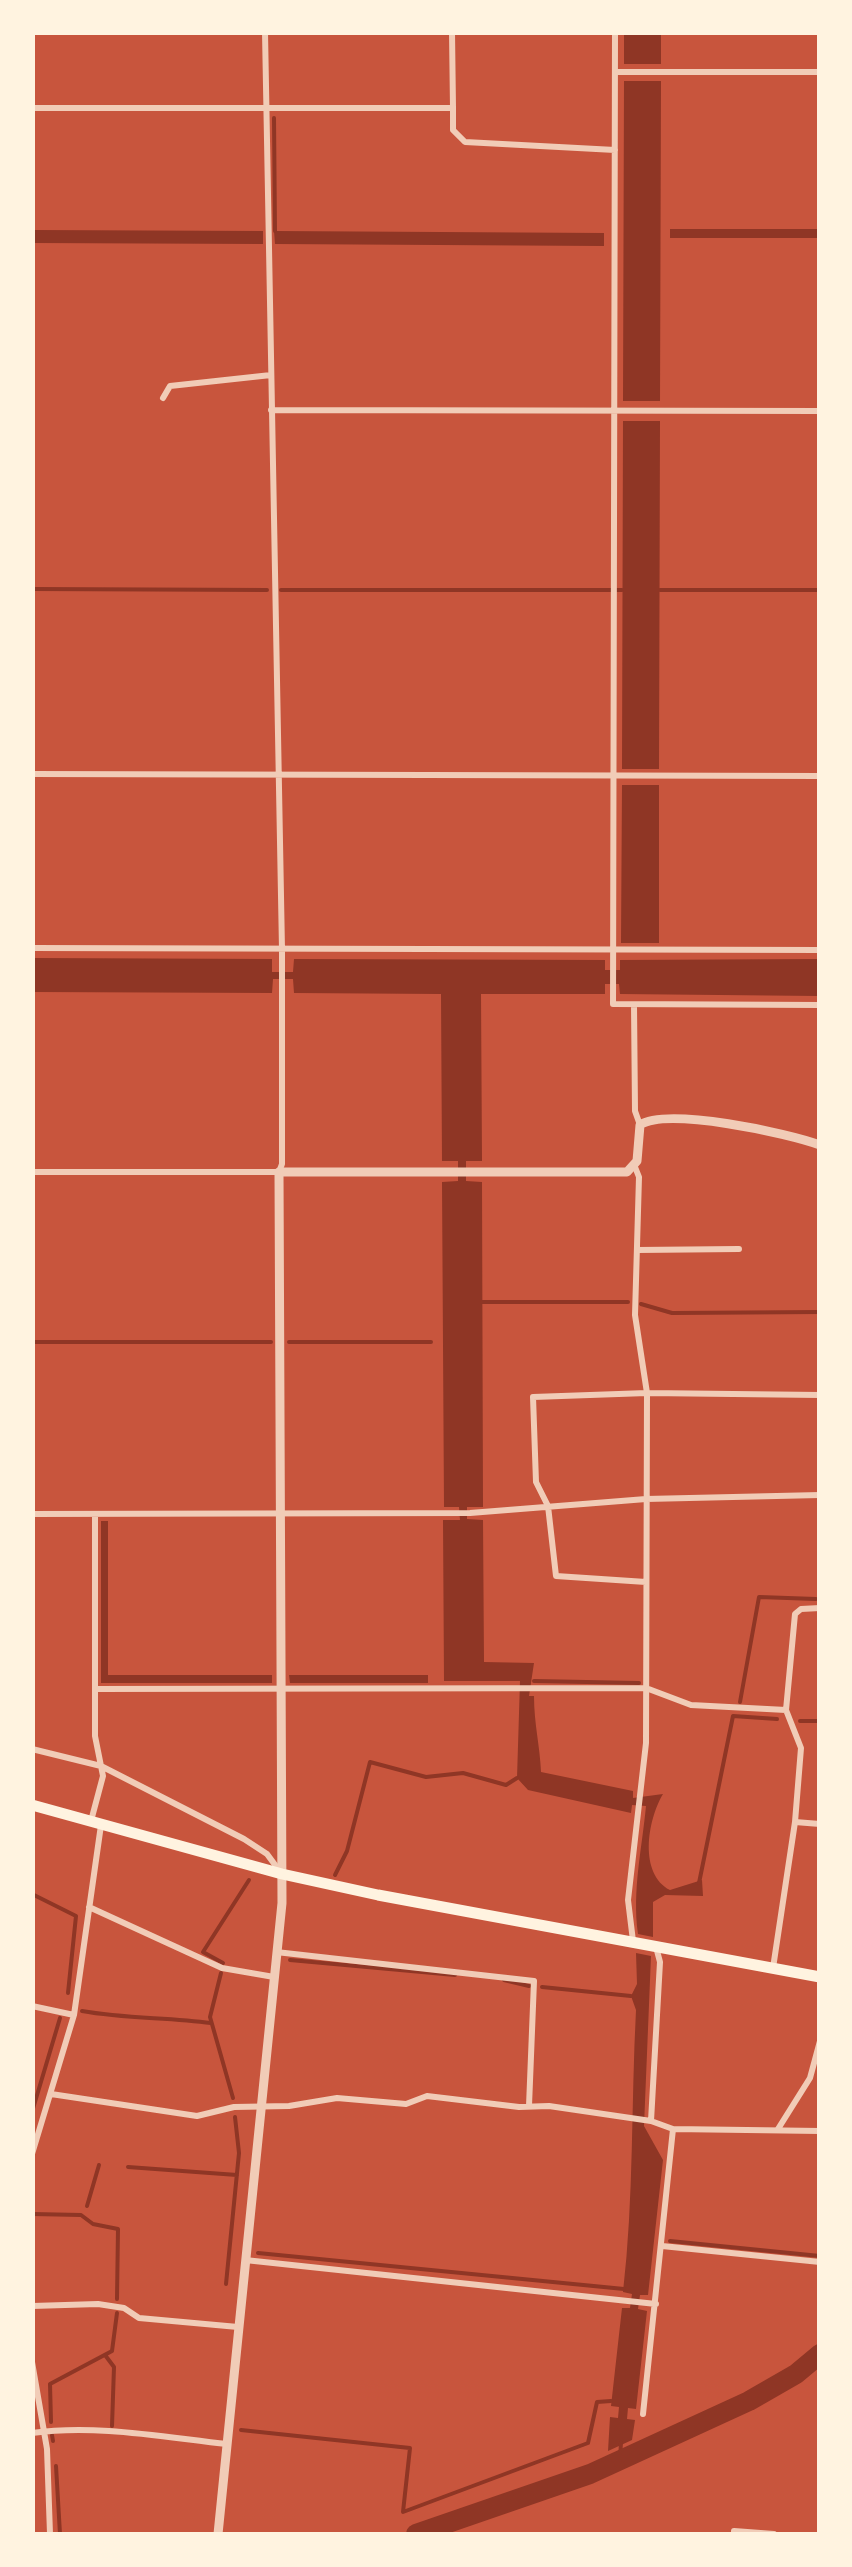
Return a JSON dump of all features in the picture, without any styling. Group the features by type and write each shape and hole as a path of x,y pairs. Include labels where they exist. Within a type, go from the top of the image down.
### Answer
{"highway":[{"path":"32,1806 282,1874 820,1977"}],"street":[{"path":"218,2534 282,1874 282,949 266,32"},
{"path":"452,32 453,130 466,142 615,150"},
{"path":"615,32 613,1004 820,1006"},
{"path":"615,72 820,72"},
{"path":"32,108 452,108"},
{"path":"163,398 170,386 271,375"},
{"path":"270,410 820,411"},
{"path":"32,774 820,776"},
{"path":"32,948 820,950"},
{"path":"634,1006 635,1111 640,1125 634,1167 639,1176 635,1315 648,1392 646,1688 640,1808 628,1900 634,1942"},
{"path":"640,1125 662,1119 772,1128 820,1145"},
{"path":"32,1172 626,1172 634,1167"},
{"path":"637,1250 739,1249"},
{"path":"646,1582 556,1576 548,1506 536,1482 532,1397 648,1392 820,1395"},
{"path":"32,1514 457,1514 646,1498 820,1495"},
{"path":"32,2154 74,2014 103,1776 95,1736 95,1514"},
{"path":"772,1968 795,1822 801,1748 786,1710 796,1614 801,1609 820,1608"},
{"path":"95,1689 646,1688 691,1705 786,1710"},
{"path":"32,1749 101,1766 244,1839 268,1854 282,1874"},
{"path":"795,1822 820,1824"},
{"path":"89,1907 222,1968 274,1976"},
{"path":"649,2121 660,1962 656,1946"},
{"path":"276,1952 534,1981 528,2106"},
{"path":"32,2006 74,2014"},
{"path":"778,2128 810,2078 820,2041"},
{"path":"52,2094 197,2116 337,2098 406,2104 427,2096 649,2121 673,2129 820,2131"},
{"path":"643,2414 673,2129"},
{"path":"662,2246 820,2262"},
{"path":"245,2260 656,2304"},
{"path":"32,2306 98,2304 124,2308 139,2318 238,2327"},
{"path":"32,2362 43,2431 50,2534"},
{"path":"32,2434 88,2429 227,2444"},
{"path":"734,2534 774,2534"}],"shaded area":[{"path":"624,33 661,33 661,64 624,64"},
{"path":"624,81 661,81 660,401 623,401"},
{"path":"670,229 819,229 819,238 670,238"},
{"path":"33,230 263,231 263,244 33,243"},
{"path":"274,231 604,233 604,246 275,244"},
{"path":"623,421 660,421 659,769 622,769"},
{"path":"622,785 659,785 659,943 621,943"},
{"path":"33,958 272,959 272,972 293,972 294,959 605,960 605,970 620,970 620,960 819,959 819,996 620,994 619,984 605,984 605,994 481,994 482,1161 466,1161 466,1181 482,1182 483,1507 467,1507 467,1519 483,1520 484,1662 534,1663 529,1696 534,1696 541,1772 633,1791 633,1798 663,1794 650,1832 654,1872 670,1890 702,1880 703,1896 665,1895 653,1902 653,1937 638,1934 636,1918 646,1806 632,1805 631,1813 528,1790 517,1778 520,1681 444,1681 443,1520 460,1520 459,1507 444,1507 442,1182 458,1181 458,1161 442,1161 441,994 294,993 293,979 273,979 272,993 33,992"},
{"path":"101,1521 108,1521 108,1675 272,1675 272,1683 101,1683"},
{"path":"289,1675 428,1675 428,1683 290,1683"},
{"path":"636,1953 651,1956 644,2126 663,2160 648,2295 640,2295 638,2309 647,2311 636,2409 628,2408 627,2419 635,2420 632,2440 608,2451 610,2417 618,2418 619,2407 611,2406 622,2308 630,2308 632,2294 623,2292 631,2186 636,2010 631,1996 637,1984"}],"waterway":[{"path":"274,118 275,231"},
{"path":"32,589 267,590"},
{"path":"281,590 622,590"},
{"path":"660,590 820,590"},
{"path":"482,1302 628,1302"},
{"path":"641,1304 672,1313 820,1312"},
{"path":"32,1342 271,1342"},
{"path":"289,1342 431,1342"},
{"path":"740,1702 759,1597 816,1599"},
{"path":"534,1681 639,1683"},
{"path":"699,1883 733,1716 777,1719"},
{"path":"800,1721 820,1721"},
{"path":"335,1875 347,1851 370,1762 426,1777 463,1773 506,1785 517,1778"},
{"path":"223,1963 203,1952 249,1880"},
{"path":"32,1894 76,1916 68,1993"},
{"path":"290,1960 455,1975"},
{"path":"221,1973 210,2017 233,2098"},
{"path":"504,1980 529,1986"},
{"path":"542,1987 631,1996"},
{"path":"82,2011 211,2023"},
{"path":"32,2112 60,2018"},
{"path":"226,2284 239,2153 235,2117"},
{"path":"87,2206 99,2165"},
{"path":"128,2167 237,2175"},
{"path":"32,2214 81,2215 93,2224 118,2229 117,2299"},
{"path":"670,2241 820,2256"},
{"path":"258,2253 624,2289"},
{"path":"51,2422 50,2384 112,2351 117,2313"},
{"path":"416,2534 590,2474 749,2401 796,2374 820,2354"},
{"path":"105,2355 114,2367 112,2426"},
{"path":"241,2430 410,2448 403,2512 588,2443 597,2402 611,2401"},
{"path":"52,2435 53,2441"},
{"path":"620,2460 621,2442"},
{"path":"56,2466 60,2534"}]}
